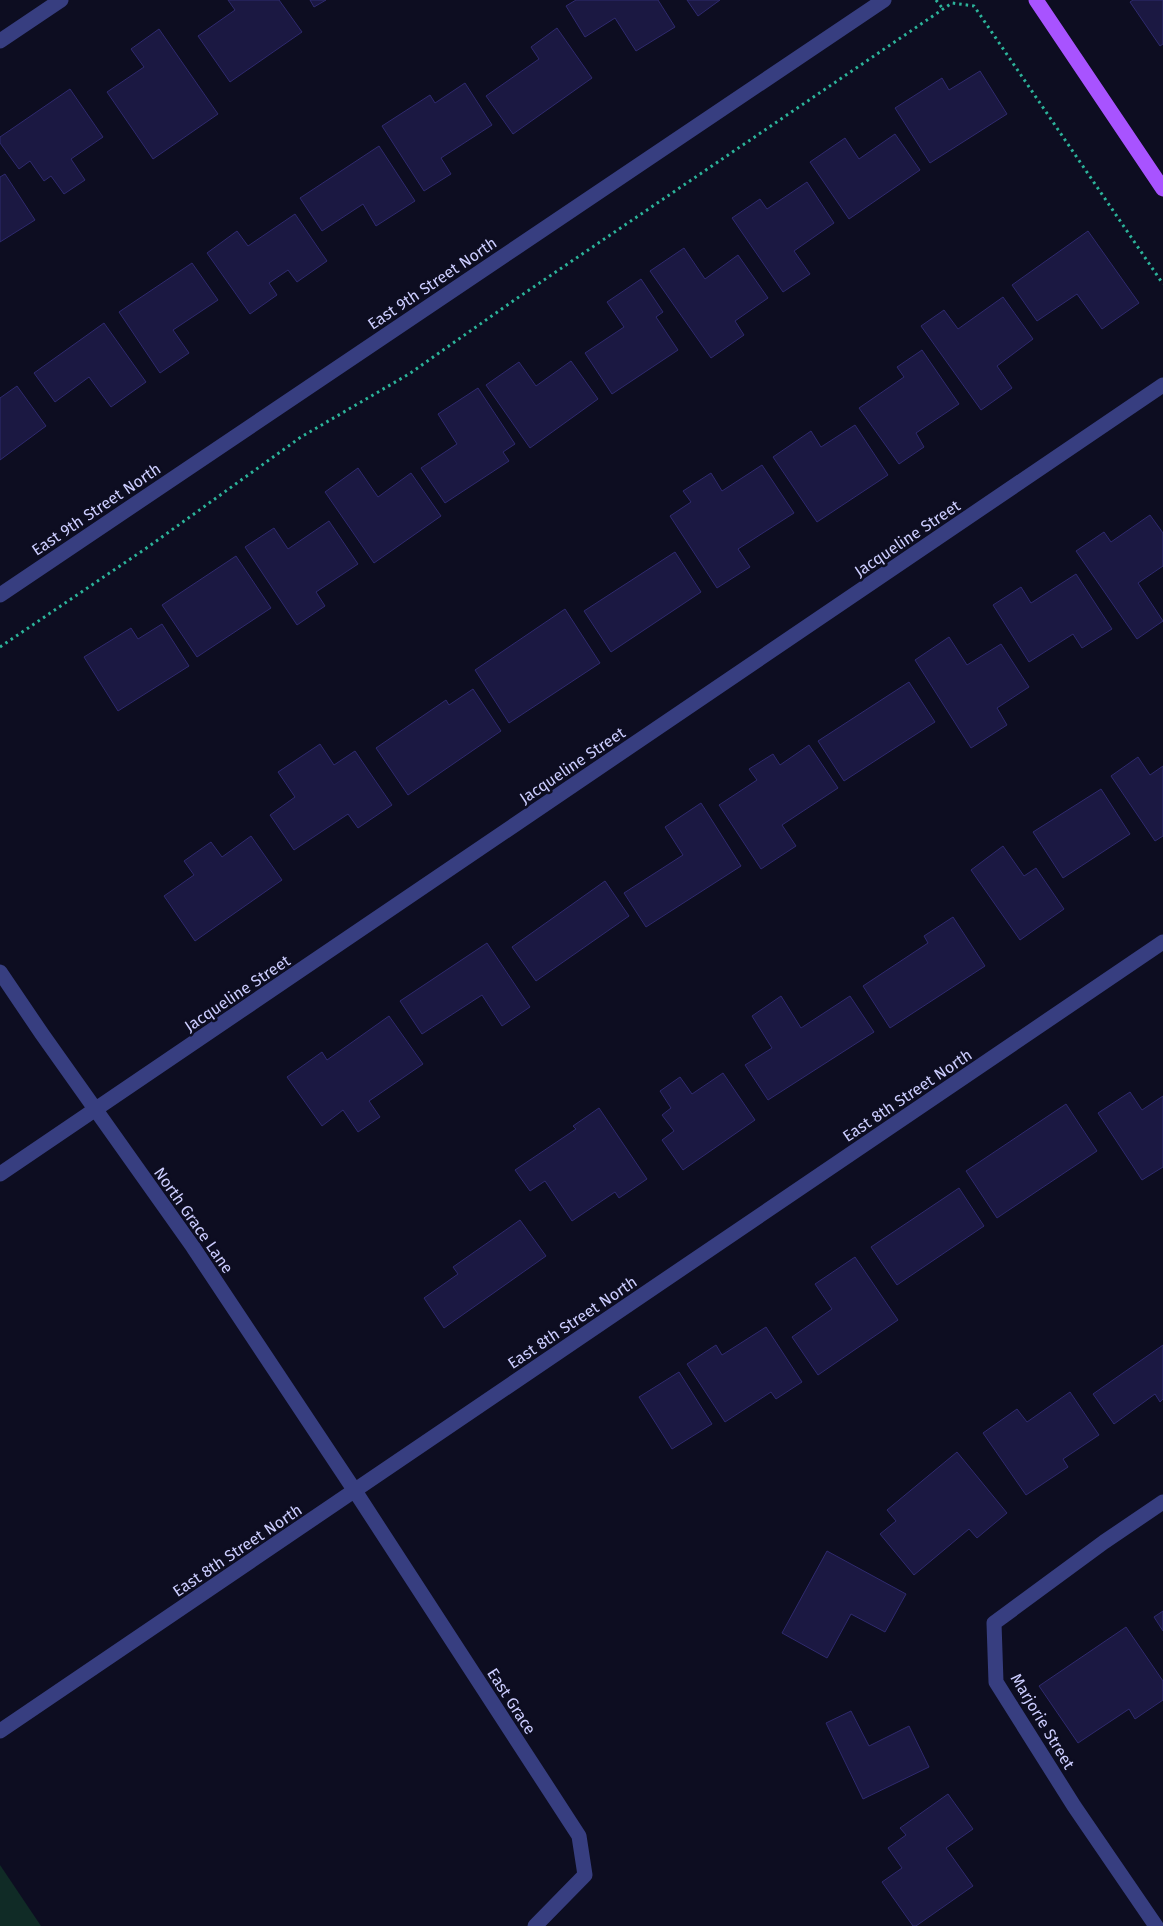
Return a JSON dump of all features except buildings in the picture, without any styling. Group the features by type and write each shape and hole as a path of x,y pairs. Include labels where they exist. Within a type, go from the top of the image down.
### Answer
{"main road":[{"path":"1036,0 1163,190"}],"street":[{"path":"0,41 60,0"},
{"name":"East 9th Street North","path":"0,595 884,0"},
{"name":"Jacqueline Street","path":"0,1174 1163,386"},
{"name":"East 8th Street North","path":"0,1731 1163,942"},
{"name":"North Grace Lane","path":"0,972 193,1247 355,1491"},
{"name":"East Grace","path":"355,1491 579,1836 585,1875 535,1926"},
{"name":"Marjorie Street","path":"1156,1926 1074,1806 996,1682 994,1623 1104,1542 1163,1502"}],"path":[{"path":"936,0 943,10"},
{"path":"0,647 148,547 301,437 409,374 513,301 952,3 974,6 1163,284"}],"green space":[{"path":"0,1865 41,1926 0,1926"}]}
